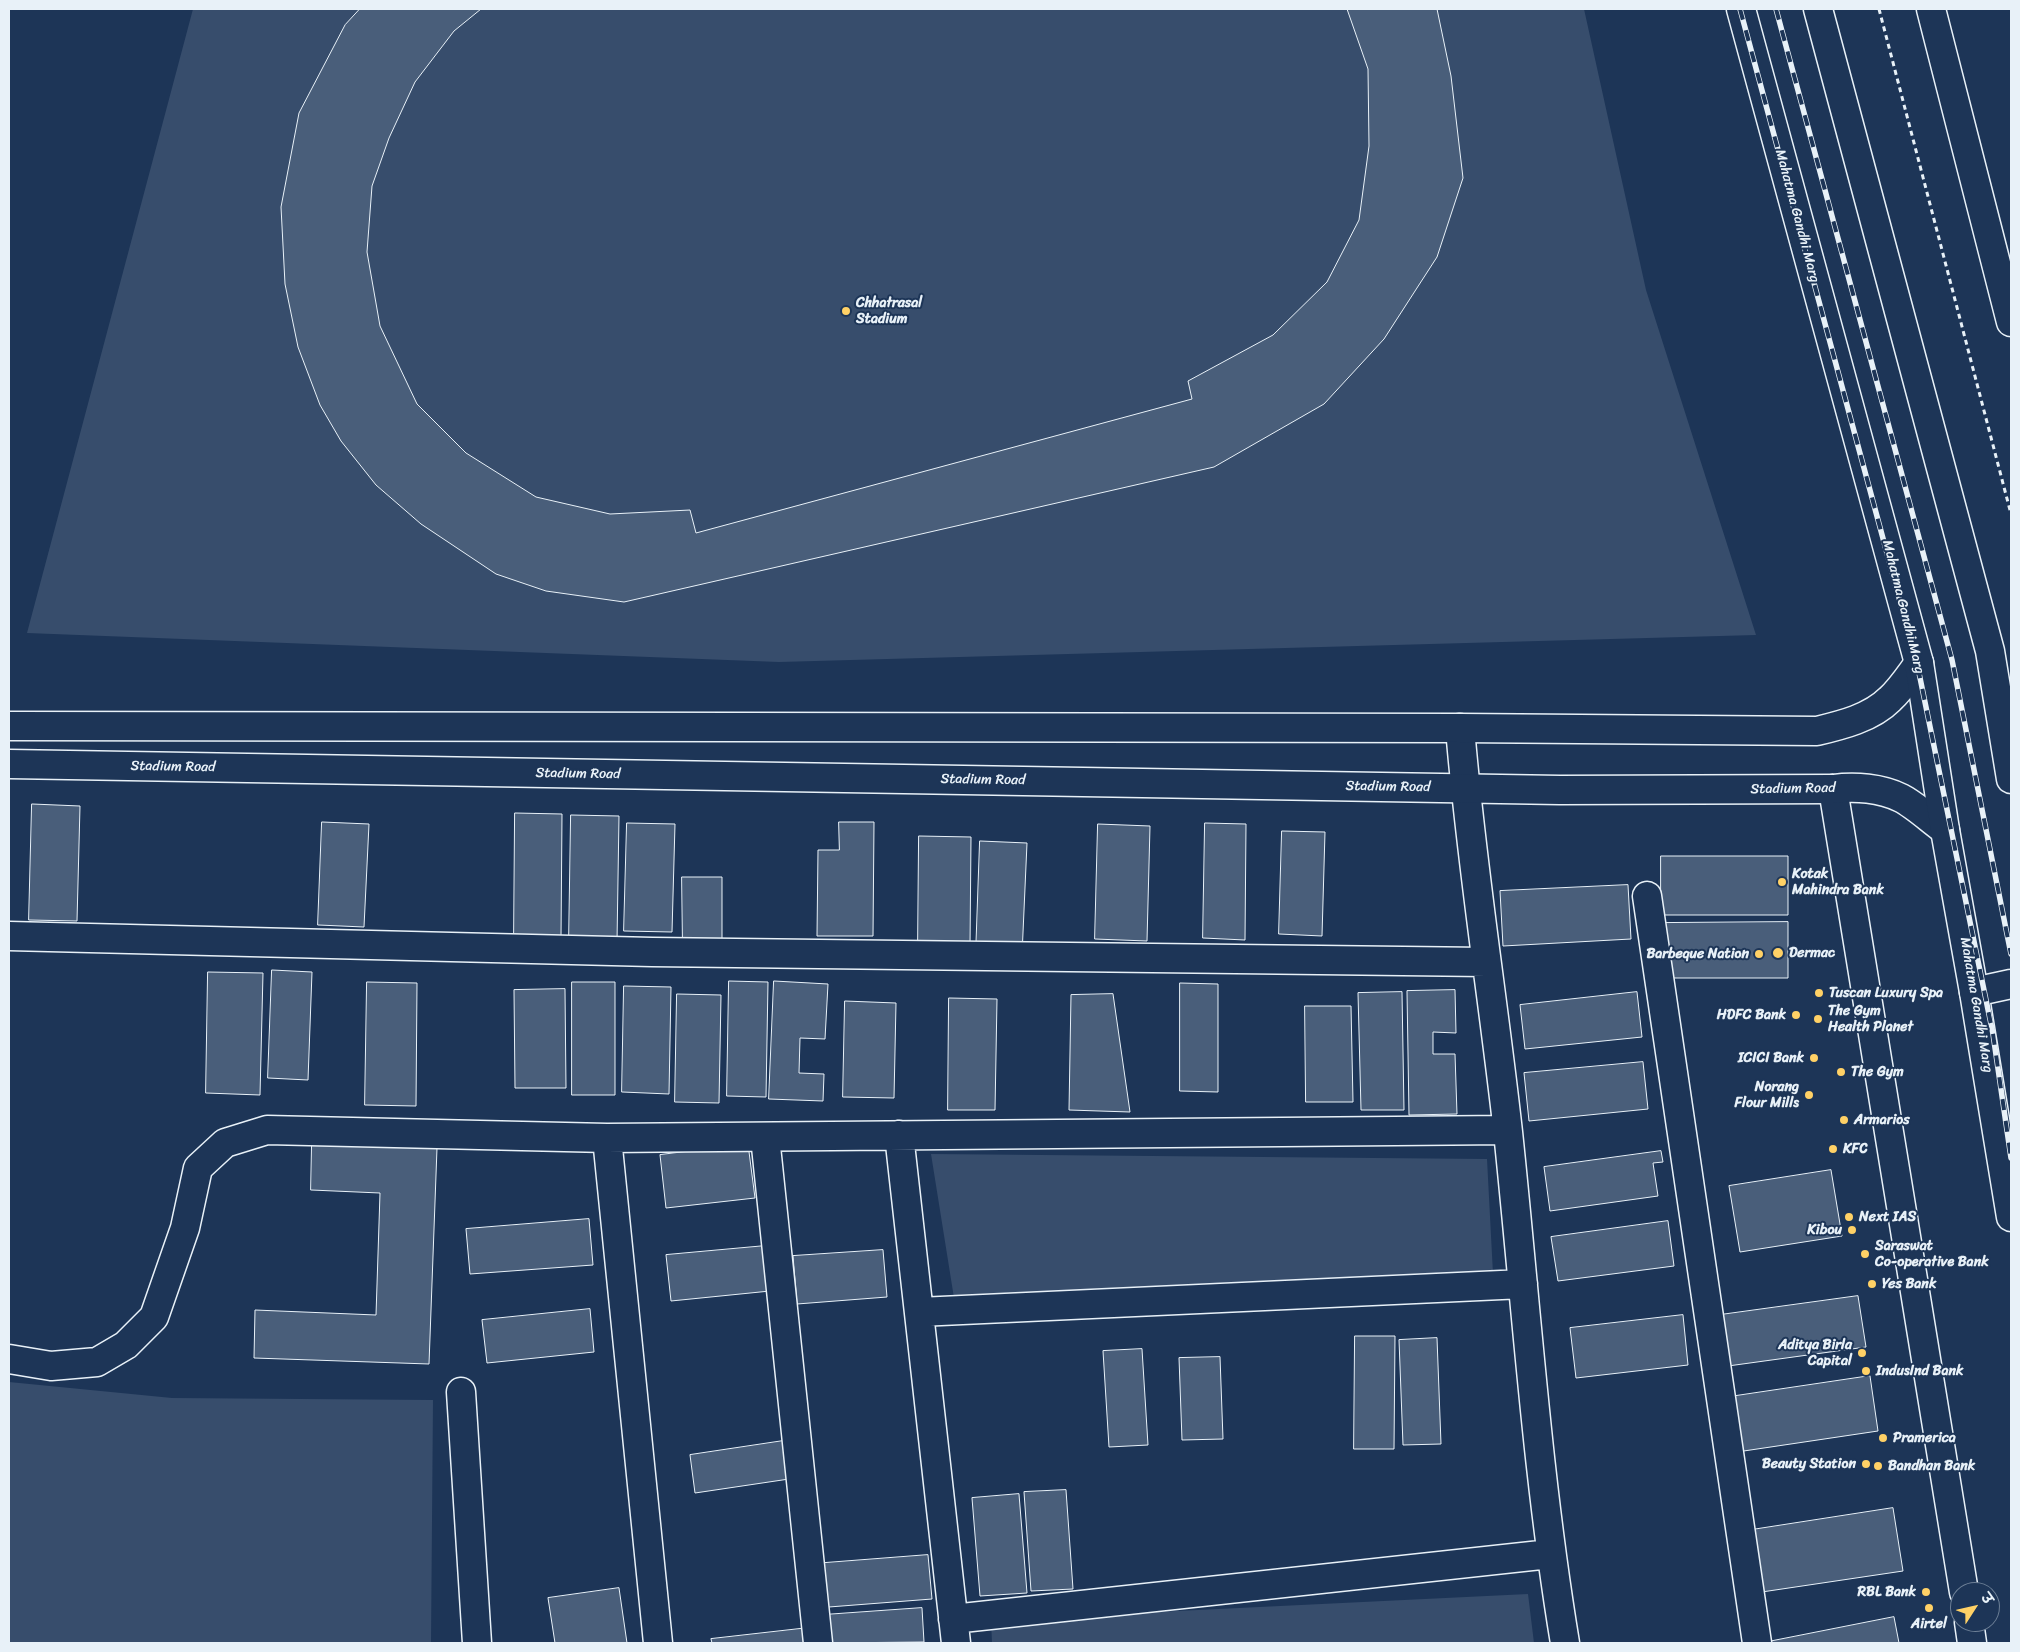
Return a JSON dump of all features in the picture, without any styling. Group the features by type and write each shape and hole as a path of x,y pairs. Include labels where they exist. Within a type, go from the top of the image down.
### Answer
{"street":[{"name":"Mahatma Gandhi Marg","path":"1741,9 1919,663 1945,830 2011,1217"},
{"path":"1818,9 1990,651 2011,779"},
{"path":"1931,9 2011,322"},
{"path":"9,726 1460,728 1817,731 1848,724 1873,712 1890,700 1919,663"},
{"path":"1460,728 1465,789 1507,1130 1550,1554 1565,1643"},
{"name":"Stadium Road","path":"9,764 1465,789 1631,791 1833,789 1852,787 1902,798 1945,830"},
{"path":"1833,789 1962,1582"},
{"path":"1647,896 1757,1643"},
{"path":"9,936 652,952 1486,962"},
{"path":"1974,992 2011,984"},
{"path":"9,1359 51,1366 97,1362 126,1345 154,1318 185,1228 198,1168 225,1143 267,1130 607,1138 1507,1130"},
{"path":"899,1135 954,1631 1550,1554"},
{"path":"766,1137 818,1643"},
{"path":"607,1138 658,1643"},
{"path":"919,1312 1523,1284"},
{"path":"461,1392 477,1643"}],"path":[{"path":"1879,9 2011,514"}],"shaded area":[{"path":"193,9 1584,9 1646,290 1756,635 779,662 27,633"},
{"path":"931,1154 1487,1159 1494,1293 958,1323"},
{"path":"9,1382 172,1398 433,1400 431,1643 9,1643"},
{"path":"1528,1594 1534,1643 992,1643 991,1620"}],"building":[{"path":"360,9 481,9 454,31 415,82 389,138 372,186 367,252 380,326 417,404 466,453 536,497 610,514 690,510 696,533 1192,399 1188,381 1273,335 1327,282 1359,220 1369,146 1368,69 1347,9 1437,9 1451,76 1463,178 1437,257 1384,339 1324,404 1214,467 624,602 546,591 496,574 421,524 376,485 341,441 320,405 298,347 285,284 281,207 299,113 345,25"},
{"path":"32,804 80,806 77,921 29,920"},
{"path":"515,813 562,814 561,938 514,937"},
{"path":"571,815 619,816 617,942 569,941"},
{"path":"322,822 369,824 364,927 318,925"},
{"path":"839,822 874,822 873,936 817,936 818,850 839,850"},
{"path":"627,823 675,824 672,932 624,931"},
{"path":"1205,823 1246,824 1245,940 1203,938"},
{"path":"1098,824 1150,826 1147,941 1095,939"},
{"path":"1282,831 1325,832 1322,936 1279,934"},
{"path":"919,836 971,837 970,946 918,945"},
{"path":"980,841 1027,843 1022,955 976,954"},
{"path":"1661,856 1788,856 1788,915 1661,915"},
{"path":"682,877 722,877 722,951 683,952"},
{"path":"1628,885 1631,939 1503,946 1500,891"},
{"path":"1788,922 1788,978 1663,978 1662,923"},
{"path":"272,970 312,972 308,1080 268,1078"},
{"path":"208,972 263,973 260,1095 206,1093"},
{"path":"729,981 768,982 766,1097 727,1096"},
{"path":"774,981 828,984 825,1039 800,1038 799,1073 824,1074 823,1101 769,1099"},
{"path":"367,982 417,983 416,1106 365,1105"},
{"path":"572,982 615,982 615,1095 572,1095"},
{"path":"1180,983 1218,984 1218,1092 1180,1091"},
{"path":"624,986 671,987 669,1094 622,1092"},
{"path":"565,989 566,1088 515,1088 514,990"},
{"path":"1455,990 1456,1033 1433,1032 1433,1054 1455,1054 1457,1114 1409,1115 1407,991"},
{"path":"1402,992 1404,1110 1361,1110 1358,993"},
{"path":"1637,992 1642,1037 1525,1049 1520,1005"},
{"path":"677,994 721,995 719,1103 675,1102"},
{"path":"1113,994 1130,1112 1069,1110 1071,995"},
{"path":"949,998 997,999 995,1110 948,1110"},
{"path":"845,1001 896,1003 894,1098 843,1097"},
{"path":"1305,1006 1351,1006 1353,1102 1306,1102"},
{"path":"1643,1062 1648,1109 1529,1121 1524,1073"},
{"path":"312,1143 437,1148 429,1364 254,1358 255,1310 376,1315 380,1193 311,1190"},
{"path":"748,1144 755,1198 666,1208 660,1155"},
{"path":"1661,1151 1663,1162 1653,1163 1658,1196 1550,1211 1544,1167"},
{"path":"1831,1170 1842,1236 1740,1252 1729,1186"},
{"path":"589,1219 593,1265 470,1274 466,1229"},
{"path":"1668,1221 1674,1266 1558,1281 1551,1237"},
{"path":"765,1246 770,1291 671,1301 666,1255"},
{"path":"883,1250 887,1297 797,1304 793,1256"},
{"path":"1858,1296 1866,1347 1728,1366 1720,1315"},
{"path":"590,1309 594,1352 487,1363 482,1320"},
{"path":"1683,1315 1688,1365 1576,1378 1570,1328"},
{"path":"1355,1336 1395,1336 1394,1449 1354,1449"},
{"path":"1437,1338 1441,1444 1403,1445 1399,1340"},
{"path":"1142,1349 1148,1445 1109,1447 1103,1351"},
{"path":"1220,1357 1223,1439 1182,1440 1179,1358"},
{"path":"1870,1376 1878,1431 1737,1452 1729,1397"},
{"path":"783,1441 789,1479 695,1493 690,1455"},
{"path":"1066,1490 1073,1589 1031,1591 1024,1492"},
{"path":"1019,1494 1027,1593 980,1596 972,1498"},
{"path":"1893,1508 1903,1571 1755,1593 1745,1531"},
{"path":"928,1555 932,1599 816,1608 812,1564"},
{"path":"619,1588 627,1643 555,1643 548,1598"},
{"path":"922,1608 924,1642 826,1643 823,1615"},
{"path":"1894,1617 1899,1643 1761,1643"},
{"path":"808,1628 810,1643 712,1643 711,1639"}],"railway":[{"path":"1740,9 1918,668 1993,1034 2011,1158"},
{"path":"1776,9 1952,660 2011,954"}],"place":[{"name":"Chhatrasal Stadium","path":"846,311"},
{"name":"Kotak Mahindra Bank","path":"1782,882"},
{"name":"Dermac","path":"1778,953"},
{"name":"Barbeque Nation","path":"1759,954"},
{"name":"Tuscan Luxury Spa","path":"1819,993"},
{"name":"HDFC Bank","path":"1796,1015"},
{"name":"The Gym Health Planet","path":"1818,1019"},
{"name":"ICICI Bank","path":"1814,1058"},
{"name":"The Gym","path":"1841,1072"},
{"name":"Norang Flour Mills","path":"1809,1095"},
{"name":"Armarios","path":"1844,1120"},
{"name":"KFC","path":"1833,1149"},
{"name":"Next IAS","path":"1849,1217"},
{"name":"Kibou","path":"1852,1230"},
{"name":"Saraswat Co-operative Bank","path":"1865,1254"},
{"name":"Yes Bank","path":"1872,1284"},
{"name":"Aditya Birla Capital","path":"1862,1353"},
{"name":"IndusInd Bank","path":"1866,1371"},
{"name":"Pramerica","path":"1883,1438"},
{"name":"Beauty Station","path":"1866,1464"},
{"name":"Bandhan Bank","path":"1878,1466"},
{"name":"RBL Bank","path":"1926,1592"},
{"name":"Airtel","path":"1929,1608"}]}
